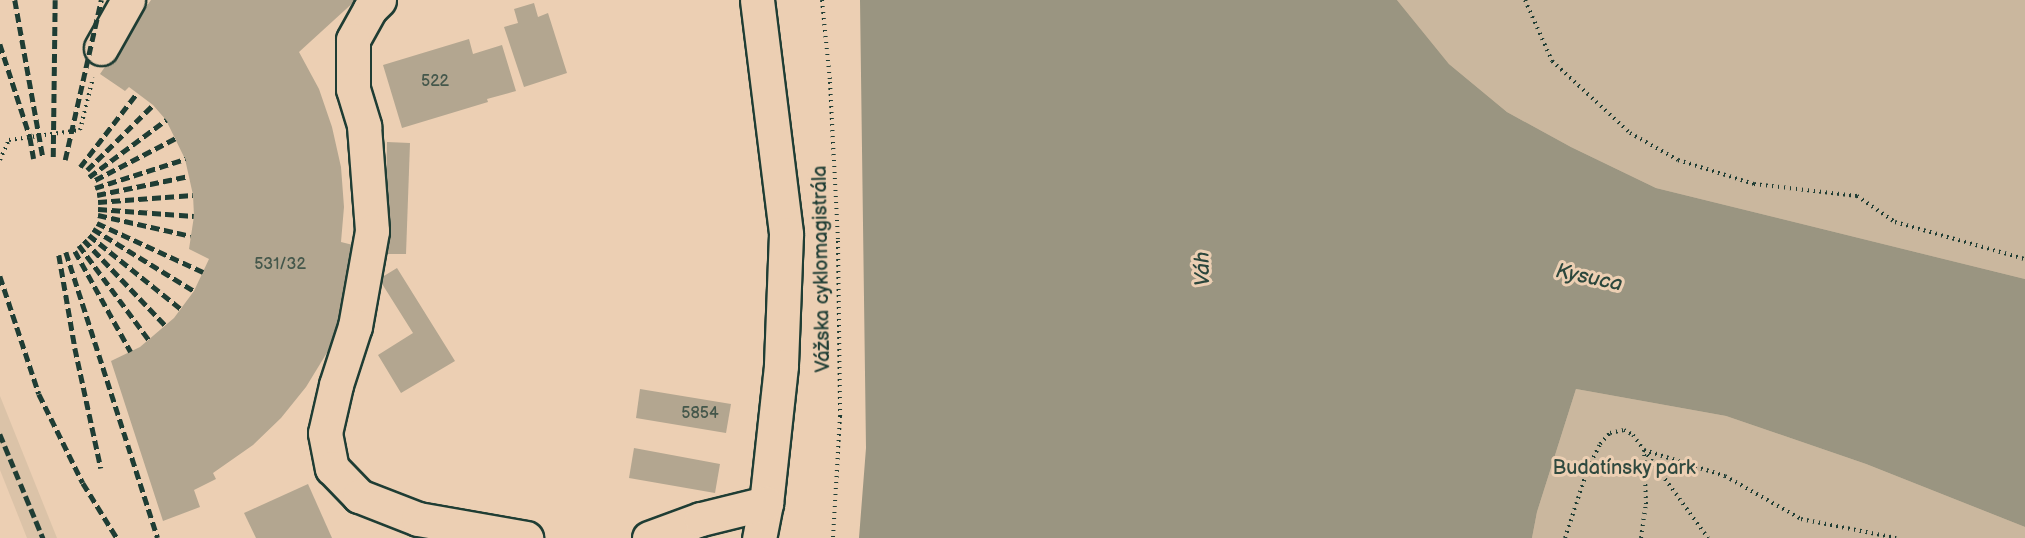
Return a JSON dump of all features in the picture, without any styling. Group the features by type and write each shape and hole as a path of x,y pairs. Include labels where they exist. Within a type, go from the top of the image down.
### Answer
{"lane":[{"path":"100,48 128,0"},
{"path":"379,0 370,9 353,40 353,89 364,126 372,231 355,326 336,385 325,433 332,468 359,496 418,519 526,538"},
{"path":"757,0 786,234 781,366 766,503 759,538"},
{"path":"649,538 701,519 766,503"}],"path":[{"name":"Vážska cyklomagistrála","path":"822,0 830,82 838,241 840,416 833,538"},
{"path":"1525,0 1552,61 1630,133 1678,160 1754,184 1857,196 1895,222 2025,259"},
{"path":"0,160 9,140 53,136 80,130 100,48"},
{"path":"1565,538 1588,468 1600,444 1616,430 1624,430 1633,435 1708,538"},
{"path":"1641,538 1646,504 1644,450"},
{"path":"1644,450 1725,476 1801,519 1896,538"}],"shaded area":[{"path":"0,396 57,538 27,538 0,470"}],"green space":[{"path":"1397,0 2025,0 2025,279 1656,188 1571,147 1507,112 1449,64"},
{"name":"Budatínsky park","path":"1576,389 1726,416 1866,464 2025,527 2025,538 1532,538 1537,512"}],"water":[{"path":"860,0 1397,0 1449,64 1507,112 1571,147 1656,188 2025,279 2025,527 1866,464 1726,416 1576,389 1537,512 1532,538 859,538 866,448"}],"building":[{"path":"151,0 356,0 299,52 319,89 332,127 341,167 344,207 341,242 357,246 347,307 328,351 306,387 281,418 253,445 213,473 216,479 194,490 200,507 163,521 111,361 140,347 174,318 194,291 209,259 189,249 194,216 193,195 185,159 166,120 153,105 129,87 125,91 100,74"},
{"path":"534,3 538,17 548,13 567,73 524,87 504,27 518,23 514,9"},
{"path":"469,39 473,54 502,45 516,91 487,99 488,102 402,128 383,65"},
{"path":"387,142 410,143 406,254 385,254"},
{"path":"397,268 455,361 401,393 378,355 413,333 379,279"},
{"path":"640,389 731,404 726,433 636,418"},
{"path":"634,448 720,464 715,493 629,478"},
{"path":"308,484 332,538 256,538 244,513"}],"railway":[{"path":"15,0 43,157"},
{"path":"53,157 55,0"},
{"path":"65,160 101,0"},
{"path":"0,44 30,137 34,159"},
{"path":"80,167 137,93"},
{"path":"87,170 153,105"},
{"path":"89,177 166,120"},
{"path":"95,180 176,138"},
{"path":"95,188 185,159"},
{"path":"97,195 189,176"},
{"path":"98,202 193,195"},
{"path":"98,209 194,216"},
{"path":"98,215 191,236"},
{"path":"97,223 203,272"},
{"path":"93,229 194,291"},
{"path":"89,235 181,309"},
{"path":"84,240 166,326"},
{"path":"79,245 149,340"},
{"path":"75,251 131,352"},
{"path":"66,252 158,538"},
{"path":"59,255 75,348 101,468"},
{"path":"0,276 39,394 83,483 117,538"},
{"path":"0,434 43,538"}],"water label":[{"name":"Váh","path":"1203,269"},
{"name":"Kysuca","path":"1589,278"}]}
